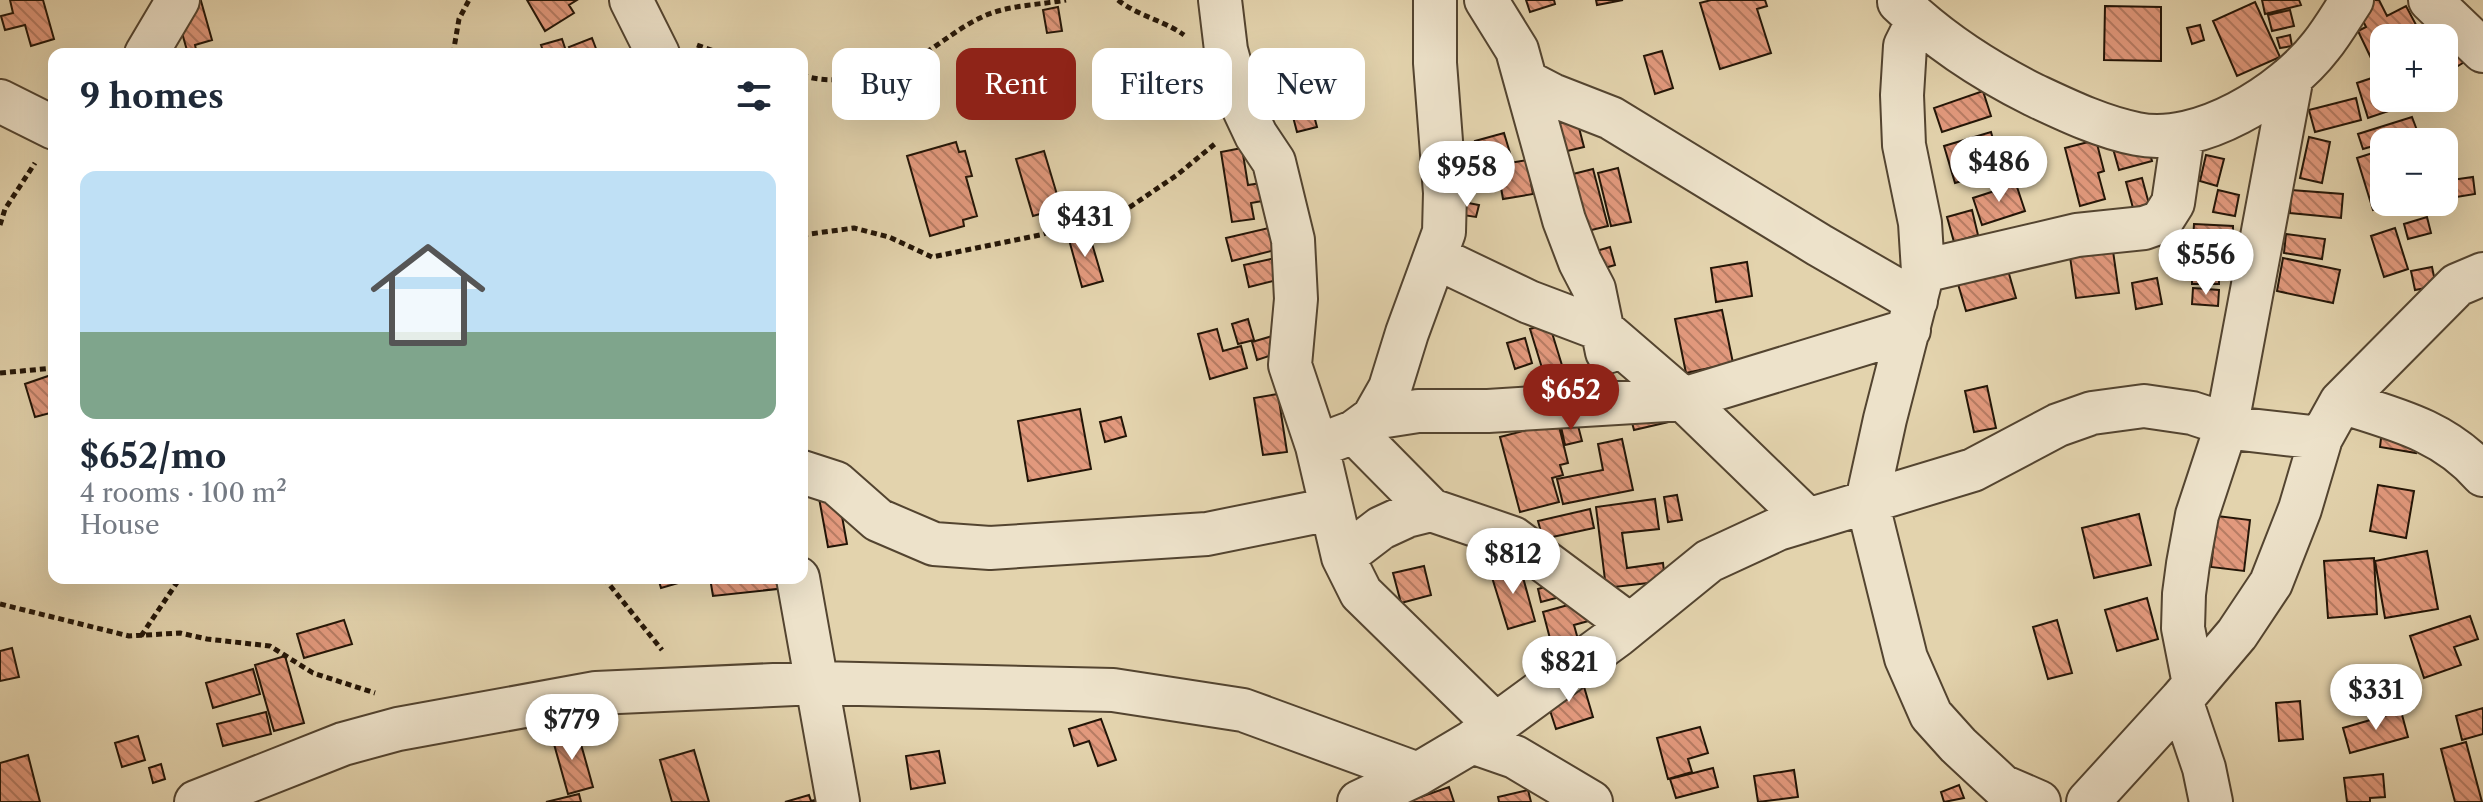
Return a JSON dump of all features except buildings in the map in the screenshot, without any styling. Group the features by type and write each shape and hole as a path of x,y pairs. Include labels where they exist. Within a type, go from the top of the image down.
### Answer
{"street":[{"path":"150,48 178,0"},
{"path":"631,0 655,48"},
{"path":"1220,0 1226,48"},
{"path":"1435,0 1435,63 1445,193 1444,232 1390,388 1348,432 1331,509 1343,557 1361,593 1484,733 1515,757 1591,802"},
{"path":"1486,0 1517,50 1564,220 1594,289 1614,402"},
{"path":"2039,802 2002,786 1931,715 1906,658 1867,501 1916,300 1920,223 1904,145 1902,95 1905,46 1914,9 1960,50 2016,86 2071,113 2138,135 2183,135 2239,113 2292,76 2321,47 2352,0"},
{"path":"2430,0 2483,51"},
{"path":"1232,70 1247,117 1274,162 1293,240 1296,299 1290,365 1348,432 1431,510 1513,538 1630,625"},
{"path":"2211,802 2188,692 2184,594 2197,515 2227,424 2292,76"},
{"path":"1527,82 1611,118 1819,245 1916,300"},
{"path":"0,101 47,141"},
{"path":"1348,432 1418,411 1488,411 1683,399 2077,235 2144,228 2161,222 2173,203 2183,135"},
{"path":"1435,257 1529,302 1603,330 1683,399 1808,520"},
{"path":"2103,797 2237,634 2271,583 2300,509 2321,438 2341,402 2457,285 2483,274"},
{"path":"2341,402 2402,421 2438,437 2477,463"},
{"path":"1359,802 1418,774 1484,733 1630,625 1709,561 1778,529 1973,470 2058,425 2092,413 2144,406 2192,413 2241,429 2321,438"},
{"path":"808,474 836,483 878,520 934,544 990,548 1207,534 1331,509"},
{"path":"1343,557 1381,528 1407,516 1431,510"},
{"path":"799,584 838,802"},
{"path":"196,802 343,744 438,721 596,693 817,683 1113,690 1243,710 1418,774"}],"path":[{"path":"454,48 459,19 469,0"},
{"path":"808,76 836,82 854,79 922,55 983,16 1066,0"},
{"path":"1118,0 1127,7 1170,25 1203,48"},
{"path":"808,234 854,228 889,237 932,257 1040,235 1127,209 1177,175 1247,117"},
{"path":"0,225 5,209 47,141"},
{"path":"0,373 48,369"},
{"path":"141,636 176,584"},
{"path":"609,584 692,689"},
{"path":"0,604 129,636 180,633 270,646 313,673 402,702 438,721"}]}
